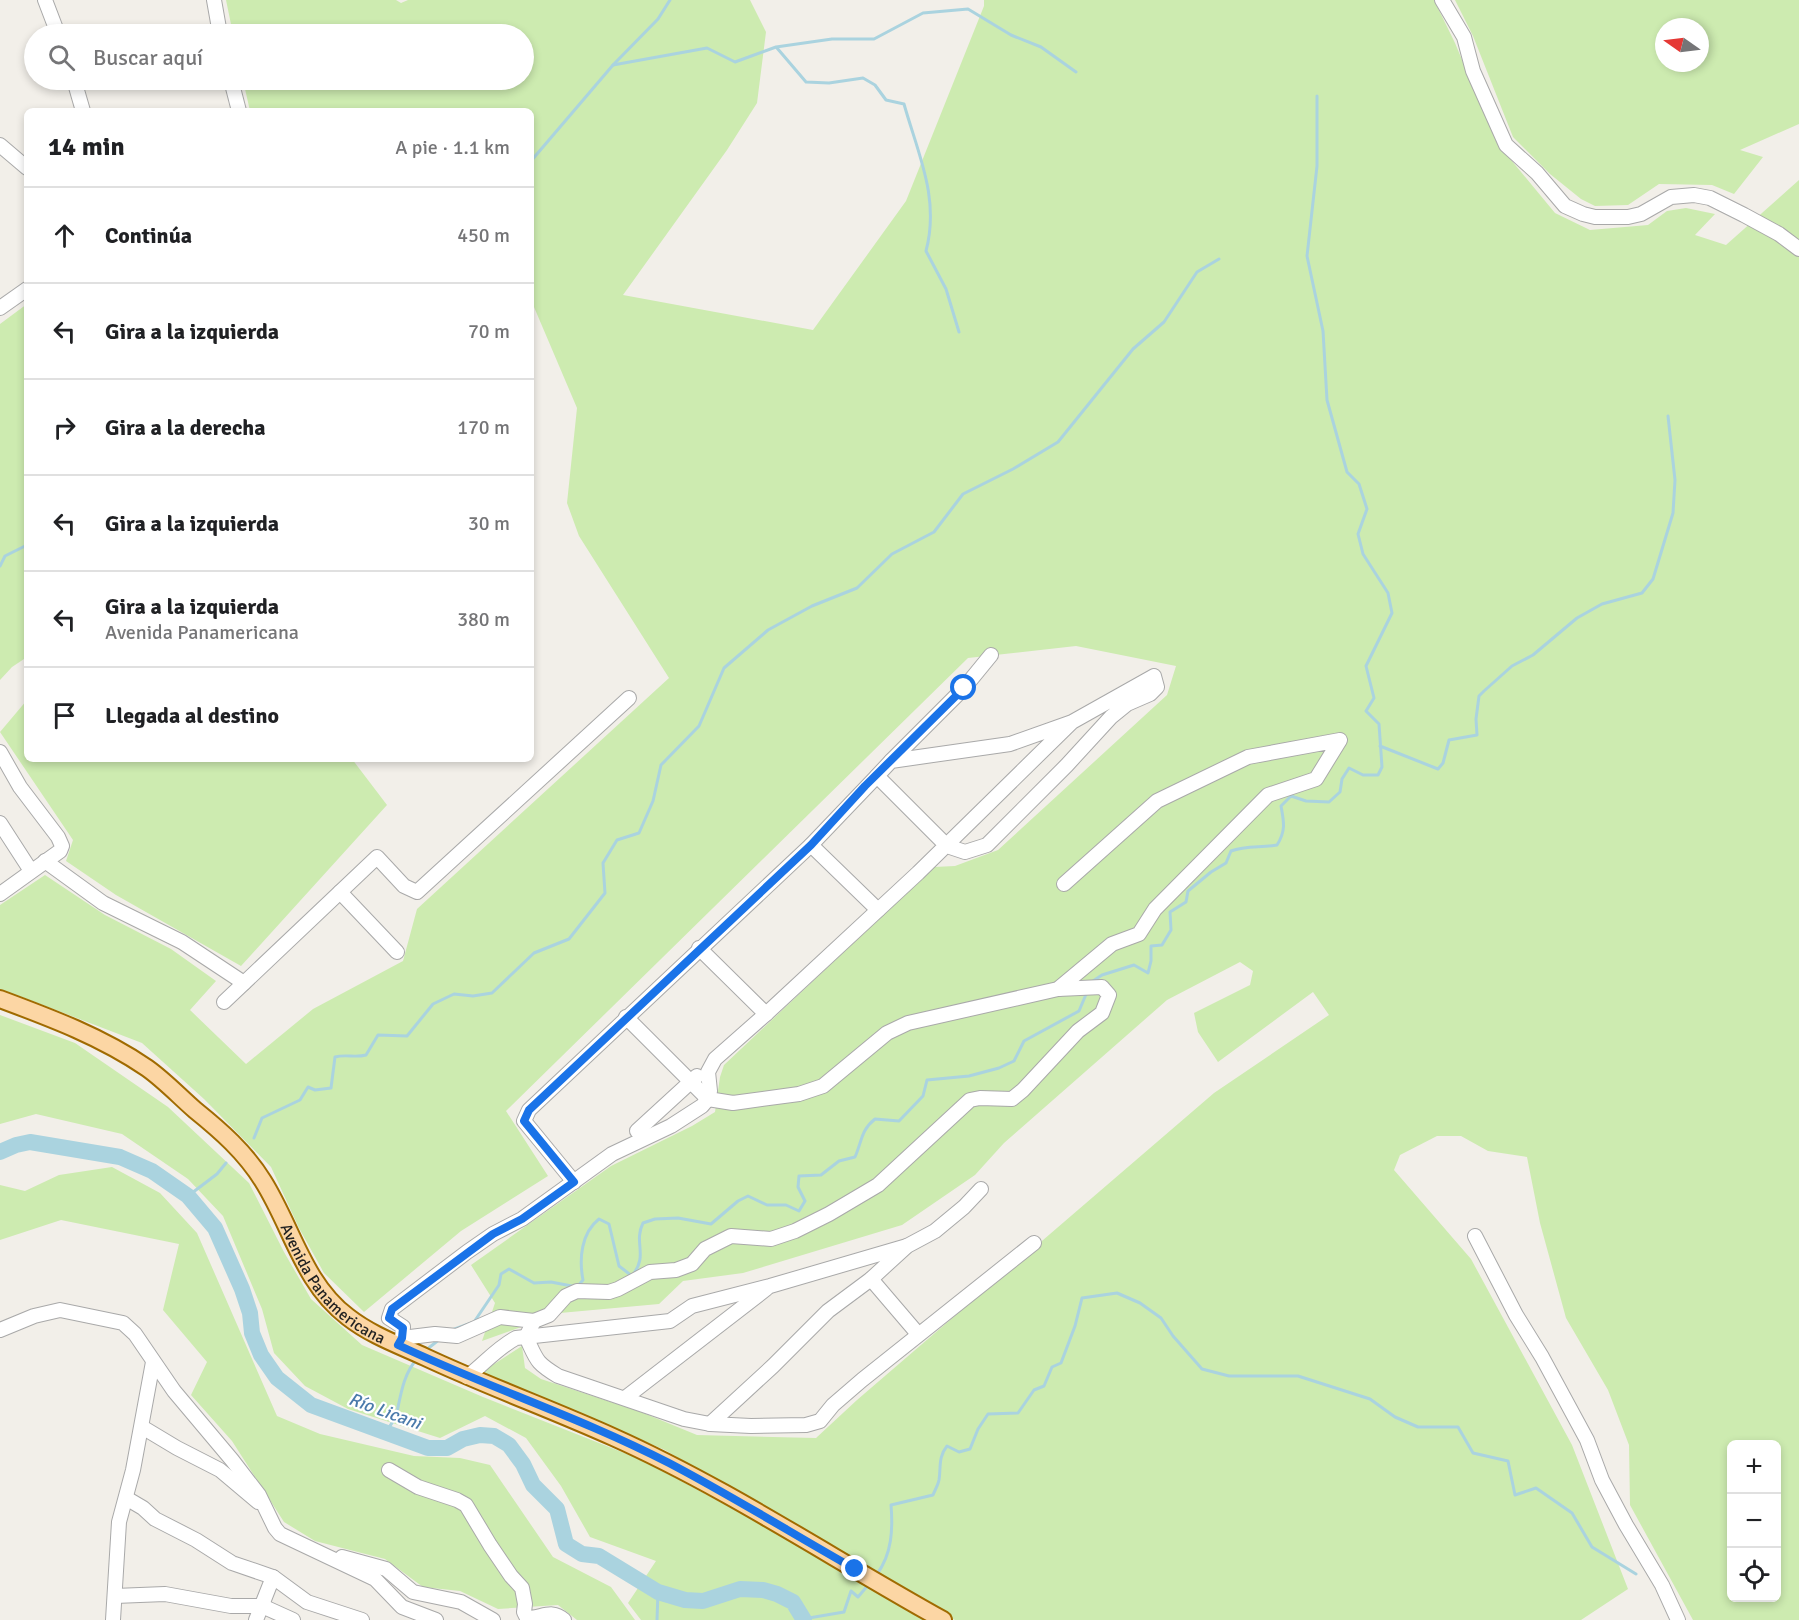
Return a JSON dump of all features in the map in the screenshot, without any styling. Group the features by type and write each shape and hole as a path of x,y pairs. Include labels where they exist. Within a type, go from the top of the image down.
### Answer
{"main road":[{"name":"Avenida Panamericana","path":"0,999 60,1022 120,1050 149,1070 222,1132 261,1179 275,1201 311,1276 347,1317 467,1377 611,1436 669,1463 943,1620"}],"street":[{"path":"45,0 54,24"},
{"path":"214,0 218,24"},
{"path":"1442,0 1464,37 1473,71 1506,145 1537,173 1565,206 1595,217 1628,217 1641,214 1671,197 1694,195 1710,198 1744,215 1779,234 1799,249"},
{"path":"77,90 82,108"},
{"path":"234,90 238,108"},
{"path":"0,145 24,165"},
{"path":"0,308 24,291"},
{"path":"574,1182 528,1127 524,1121 525,1115 699,948 811,845 964,688 991,655"},
{"path":"877,776 947,846 965,852 987,845 1111,717 1127,704 1150,694 1157,687 1154,676 1072,722 1010,744 891,761"},
{"path":"224,1002 377,857 404,886 417,892 629,698"},
{"path":"637,1131 947,846 1072,722"},
{"path":"1058,989 1112,944 1139,933 1155,909 1268,795 1316,779 1340,740 1248,757 1157,801 1064,884"},
{"path":"0,753 20,787 58,837 62,846 60,851 0,894"},
{"path":"0,823 31,871"},
{"path":"811,845 878,909"},
{"path":"45,861 103,903 182,942 244,983"},
{"path":"340,892 397,952"},
{"path":"699,948 766,1014"},
{"path":"626,1017 708,1099 733,1103 799,1094 823,1086 887,1033 908,1023 1058,989 1102,987 1109,995 1102,1013 1078,1031 1012,1099 970,1100 878,1185 795,1231 771,1239 731,1236 705,1249 692,1264 676,1270 650,1272 609,1292 577,1291 566,1296 549,1315 534,1321 500,1317 457,1336 435,1334 401,1343 403,1328 389,1318 392,1309 493,1234 522,1219 612,1154 691,1115 708,1099 710,1091 708,1072 715,1059"},
{"path":"467,1377 486,1363 502,1346 516,1338 670,1321 692,1306 907,1246 935,1231 964,1208 981,1189"},
{"path":"1475,1236 1516,1315 1542,1357 1587,1440 1602,1480 1666,1594 1677,1620"},
{"path":"534,1321 526,1337 532,1355 540,1365 558,1376 581,1385 684,1419 710,1424 806,1425 820,1421 832,1405 1034,1243"},
{"path":"710,1424 828,1311 871,1279 907,1246"},
{"path":"871,1279 918,1334"},
{"path":"625,1398 770,1286"},
{"path":"0,1329 34,1316 60,1311 123,1323 135,1334 174,1391 232,1460 268,1510 280,1534 375,1579 402,1607 436,1620"},
{"path":"113,1620 119,1522 142,1427 153,1362"},
{"path":"142,1427 220,1470 268,1510"},
{"path":"389,1470 418,1487 466,1505 495,1553 522,1588 524,1612 527,1618 552,1614 564,1620"},
{"path":"126,1498 143,1508 154,1519 204,1544 232,1563 273,1577 307,1602 362,1620"},
{"path":"314,1551 368,1562 386,1569 412,1592 461,1602 493,1620"},
{"path":"256,1620 273,1577"},
{"path":"115,1596 165,1594 231,1606 262,1606 293,1620"}],"green space":[{"path":"226,0 396,0 401,3 408,0 750,0 766,32 757,103 727,150 623,295 813,330 906,201 984,6 984,0 1434,0 1455,43 1497,143 1555,213 1590,230 1648,225 1667,211 1686,208 1715,214 1695,235 1726,245 1799,180 1799,1620 1693,1620 1630,1505 1629,1445 1608,1390 1566,1318 1540,1223 1527,1157 1488,1151 1461,1136 1437,1136 1400,1155 1394,1170 1471,1259 1572,1445 1628,1589 1581,1620 955,1620 665,1450 482,1372 522,1346 525,1368 541,1379 641,1412 697,1435 816,1438 857,1400 1214,1093 1329,1015 1313,992 1218,1062 1198,1032 1194,1013 1250,985 1253,971 1240,962 1167,1000 1004,1143 975,1175 902,1225 743,1273 683,1281 659,1304 560,1313 482,1341 495,1303 471,1265 611,1166 692,1126 715,1112 724,1065 934,867 955,866 998,850 1167,695 1176,666 1076,646 968,658 506,1111 548,1176 461,1231 364,1312 324,1273 299,1228 271,1167 204,1099 142,1043 0,990 0,905 45,875 105,915 171,949 216,981 190,1010 246,1064 313,1009 403,961 417,909 669,678 579,536 567,503 577,408 534,307 534,108 249,108 245,90 534,90 534,24 231,24"},
{"path":"1455,0 1799,0 1799,124 1740,150 1763,157 1734,194 1712,185 1659,184 1628,205 1595,206 1581,199 1550,174 1513,137 1473,36"},
{"path":"24,306 24,659 12,667 0,680 0,324"},
{"path":"24,704 24,762 354,762 387,805 241,966 116,895 66,861 73,840 0,732"},
{"path":"0,1015 75,1043 168,1107 249,1183 311,1299 362,1345 483,1397 642,1460 806,1548 928,1620 641,1620 628,1603 656,1561 590,1537 561,1486 526,1438 485,1416 440,1438 348,1409 305,1386 274,1353 262,1309 223,1216 188,1179 122,1134 36,1114 0,1124"},
{"path":"112,1167 160,1193 197,1233 277,1416 320,1434 414,1456 460,1458 490,1465 553,1557 611,1587 635,1620 577,1620 558,1605 498,1609 460,1591 423,1587 385,1559 315,1541 284,1522 232,1441 191,1395 207,1362 163,1310 179,1244 61,1220 0,1240 0,1185 25,1191 59,1175"}],"waterway":[{"path":"534,157 613,65 658,19 670,0"},
{"path":"613,65 707,48 735,62 776,47 832,39 874,39 923,13 968,9 1011,35 1041,47 1076,72"},
{"path":"777,48 806,82 829,83 863,78 875,85 886,100 904,104 929,194 930,232 926,251 946,289 959,332"},
{"path":"1093,981 1102,975 1134,965 1148,973 1151,946 1162,945 1171,930 1170,912 1186,902 1188,891 1226,863 1231,851 1277,845 1284,826 1281,806 1291,796 1306,801 1329,802 1340,792 1342,779 1349,768 1363,775 1378,775 1382,767 1379,724 1366,711 1374,698 1366,666 1392,613 1388,593 1363,554 1358,534 1367,509 1359,484 1347,472 1327,400 1323,331 1307,256 1317,166 1317,96"},
{"path":"254,1138 262,1118 300,1100 308,1087 315,1090 331,1088 335,1057 366,1055 378,1035 407,1036 433,1004 454,994 473,996 492,993 534,953 569,939 605,893 603,863 617,840 639,833 653,801 661,765 699,726 724,668 768,630 812,606 857,588 892,554 934,532 963,494 1013,469 1058,442 1133,349 1164,322 1197,272 1219,259"},
{"path":"1380,746 1438,769 1443,763 1449,740 1477,735 1476,719 1479,696 1512,666 1533,655 1577,618 1602,604 1642,593 1653,579 1673,513 1675,480 1668,416"},
{"path":"0,566 5,556 24,546"},
{"path":"452,1330 474,1322 499,1285 501,1274 509,1269 534,1283 551,1282 577,1287 583,1280 581,1264 585,1239 588,1231 599,1219 609,1224 619,1266 632,1276 639,1262 639,1237 643,1223 655,1219 678,1218 711,1224 738,1201 748,1196 767,1205 786,1205 799,1211 805,1201 798,1187 799,1176 821,1175 839,1161 855,1157 864,1132 870,1123 875,1119 899,1121 923,1096 927,1080 969,1076 999,1068 1014,1061 1024,1041 1079,1011 1087,992"},
{"name":"Río Licani","path":"0,1152 30,1142 120,1157 152,1171 188,1196 215,1228 242,1289 250,1313 252,1333 261,1355 277,1378 311,1405 428,1448 447,1448 463,1439 480,1435 494,1436 509,1445 523,1464 533,1485 557,1509 566,1544 582,1554 599,1556 658,1592 685,1600 703,1601 740,1589 763,1590 777,1594 793,1602 804,1620"},
{"path":"188,1196 217,1174 226,1163"},
{"path":"877,1574 889,1550 891,1505 933,1495 939,1480 941,1458 947,1446 959,1452 970,1449 978,1429 988,1414 1018,1413 1034,1390 1044,1386 1052,1367 1061,1363 1075,1326 1082,1298 1117,1293 1140,1303 1161,1318 1173,1336 1202,1369 1229,1376 1298,1376 1370,1399 1395,1417 1418,1427 1458,1427 1473,1453 1508,1461 1515,1495 1536,1488 1572,1513 1592,1547 1636,1574"},
{"path":"426,1350 440,1339"},
{"path":"385,1433 395,1417 406,1377 417,1359"},
{"path":"803,1619 844,1612 851,1591 858,1597 869,1584"},
{"path":"657,1620 658,1592"}],"route":[{"path":"855,1569 669,1463 398,1345 402,1338 403,1328 389,1318 392,1309 467,1252 493,1234 522,1219 574,1182 528,1127 524,1121 525,1115 699,948 811,845 865,786 964,688"}]}
